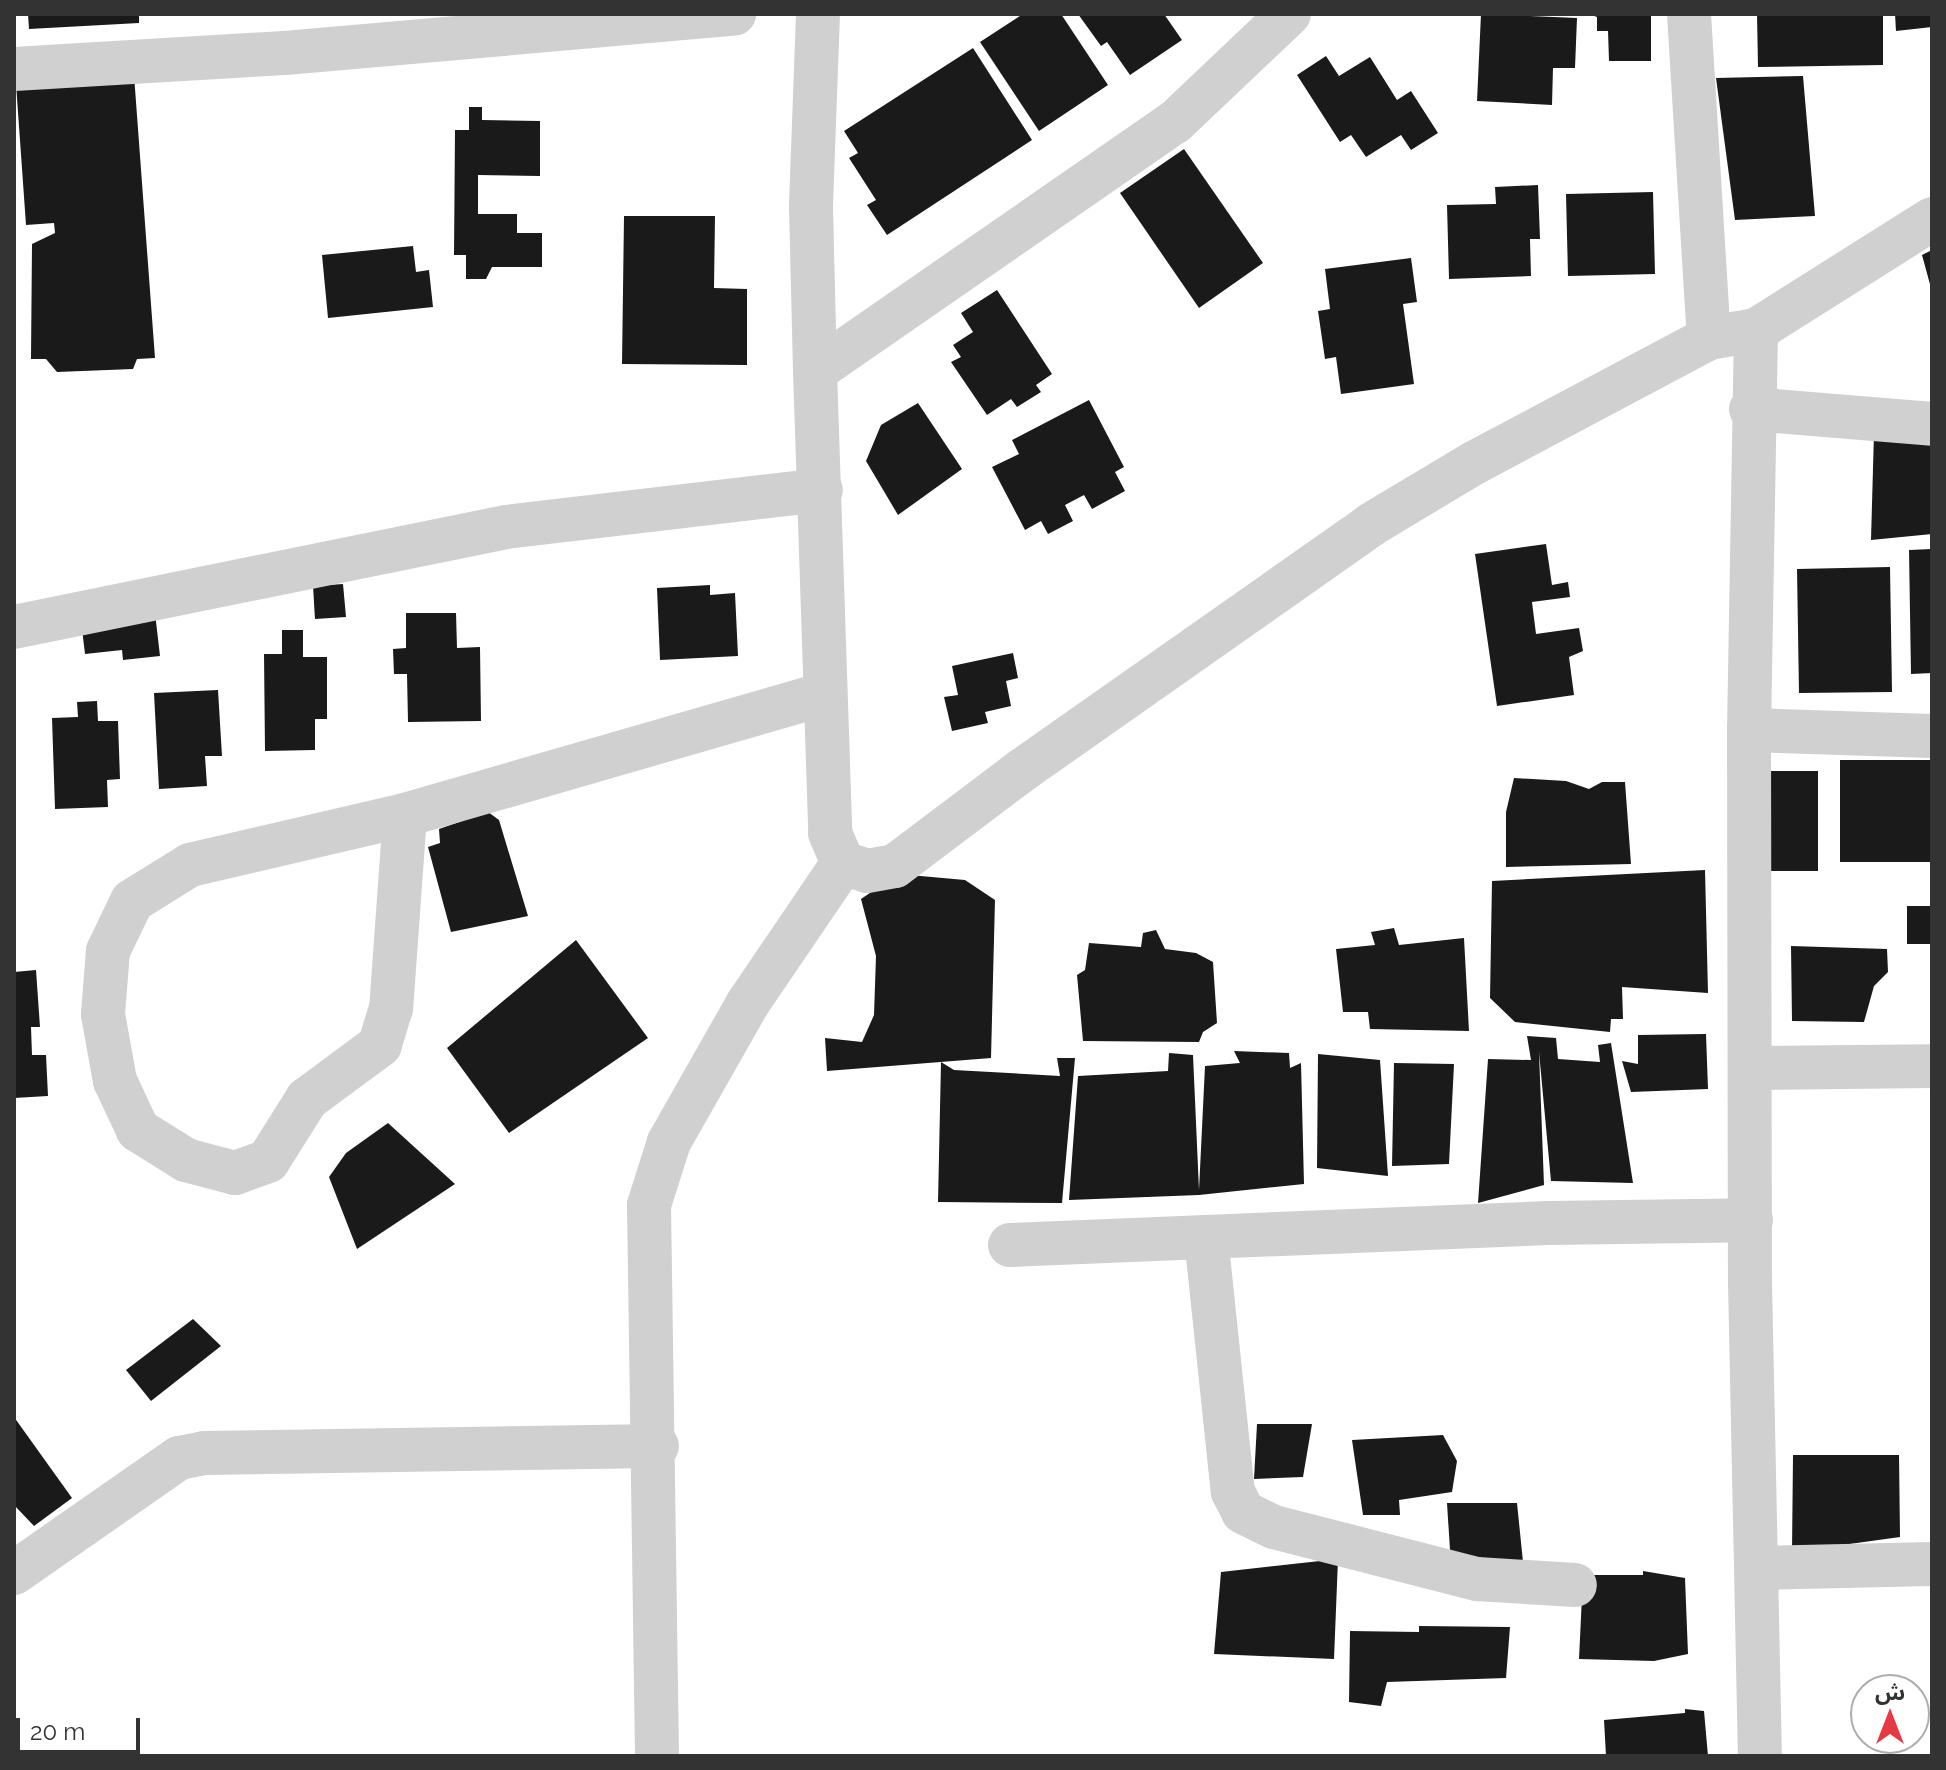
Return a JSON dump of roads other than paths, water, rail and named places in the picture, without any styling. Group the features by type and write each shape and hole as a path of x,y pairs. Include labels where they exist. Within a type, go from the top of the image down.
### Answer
{"street":[{"path":"14,69 301,51 734,14"},
{"path":"818,14 811,207 830,833 843,863 867,871 895,866 1372,524 1474,463 1709,338 1756,330 1932,219"},
{"path":"815,371 1175,122 1289,14"},
{"path":"1689,14 1709,338"},
{"path":"1756,330 1751,409 1749,730 1753,1068 1751,1220 1760,1756"},
{"path":"1751,409 1932,424"},
{"path":"14,627 506,527 821,490"},
{"path":"405,815 391,1008 380,1045 307,1099 268,1161 235,1173 186,1160 138,1130 115,1081 103,1014 108,951 132,901 190,865 405,815 825,694"},
{"path":"1749,730 1932,736"},
{"path":"657,1756 657,1446 649,1233 653,1192 669,1142 748,1003 843,863"},
{"path":"1753,1068 1932,1066"},
{"path":"1010,1245 1751,1220"},
{"path":"1206,1237 1233,1492 1243,1512 1274,1527 1477,1579 1575,1585"},
{"path":"14,1573 179,1458 204,1453 657,1446"},
{"path":"1759,1568 1932,1564"}]}
